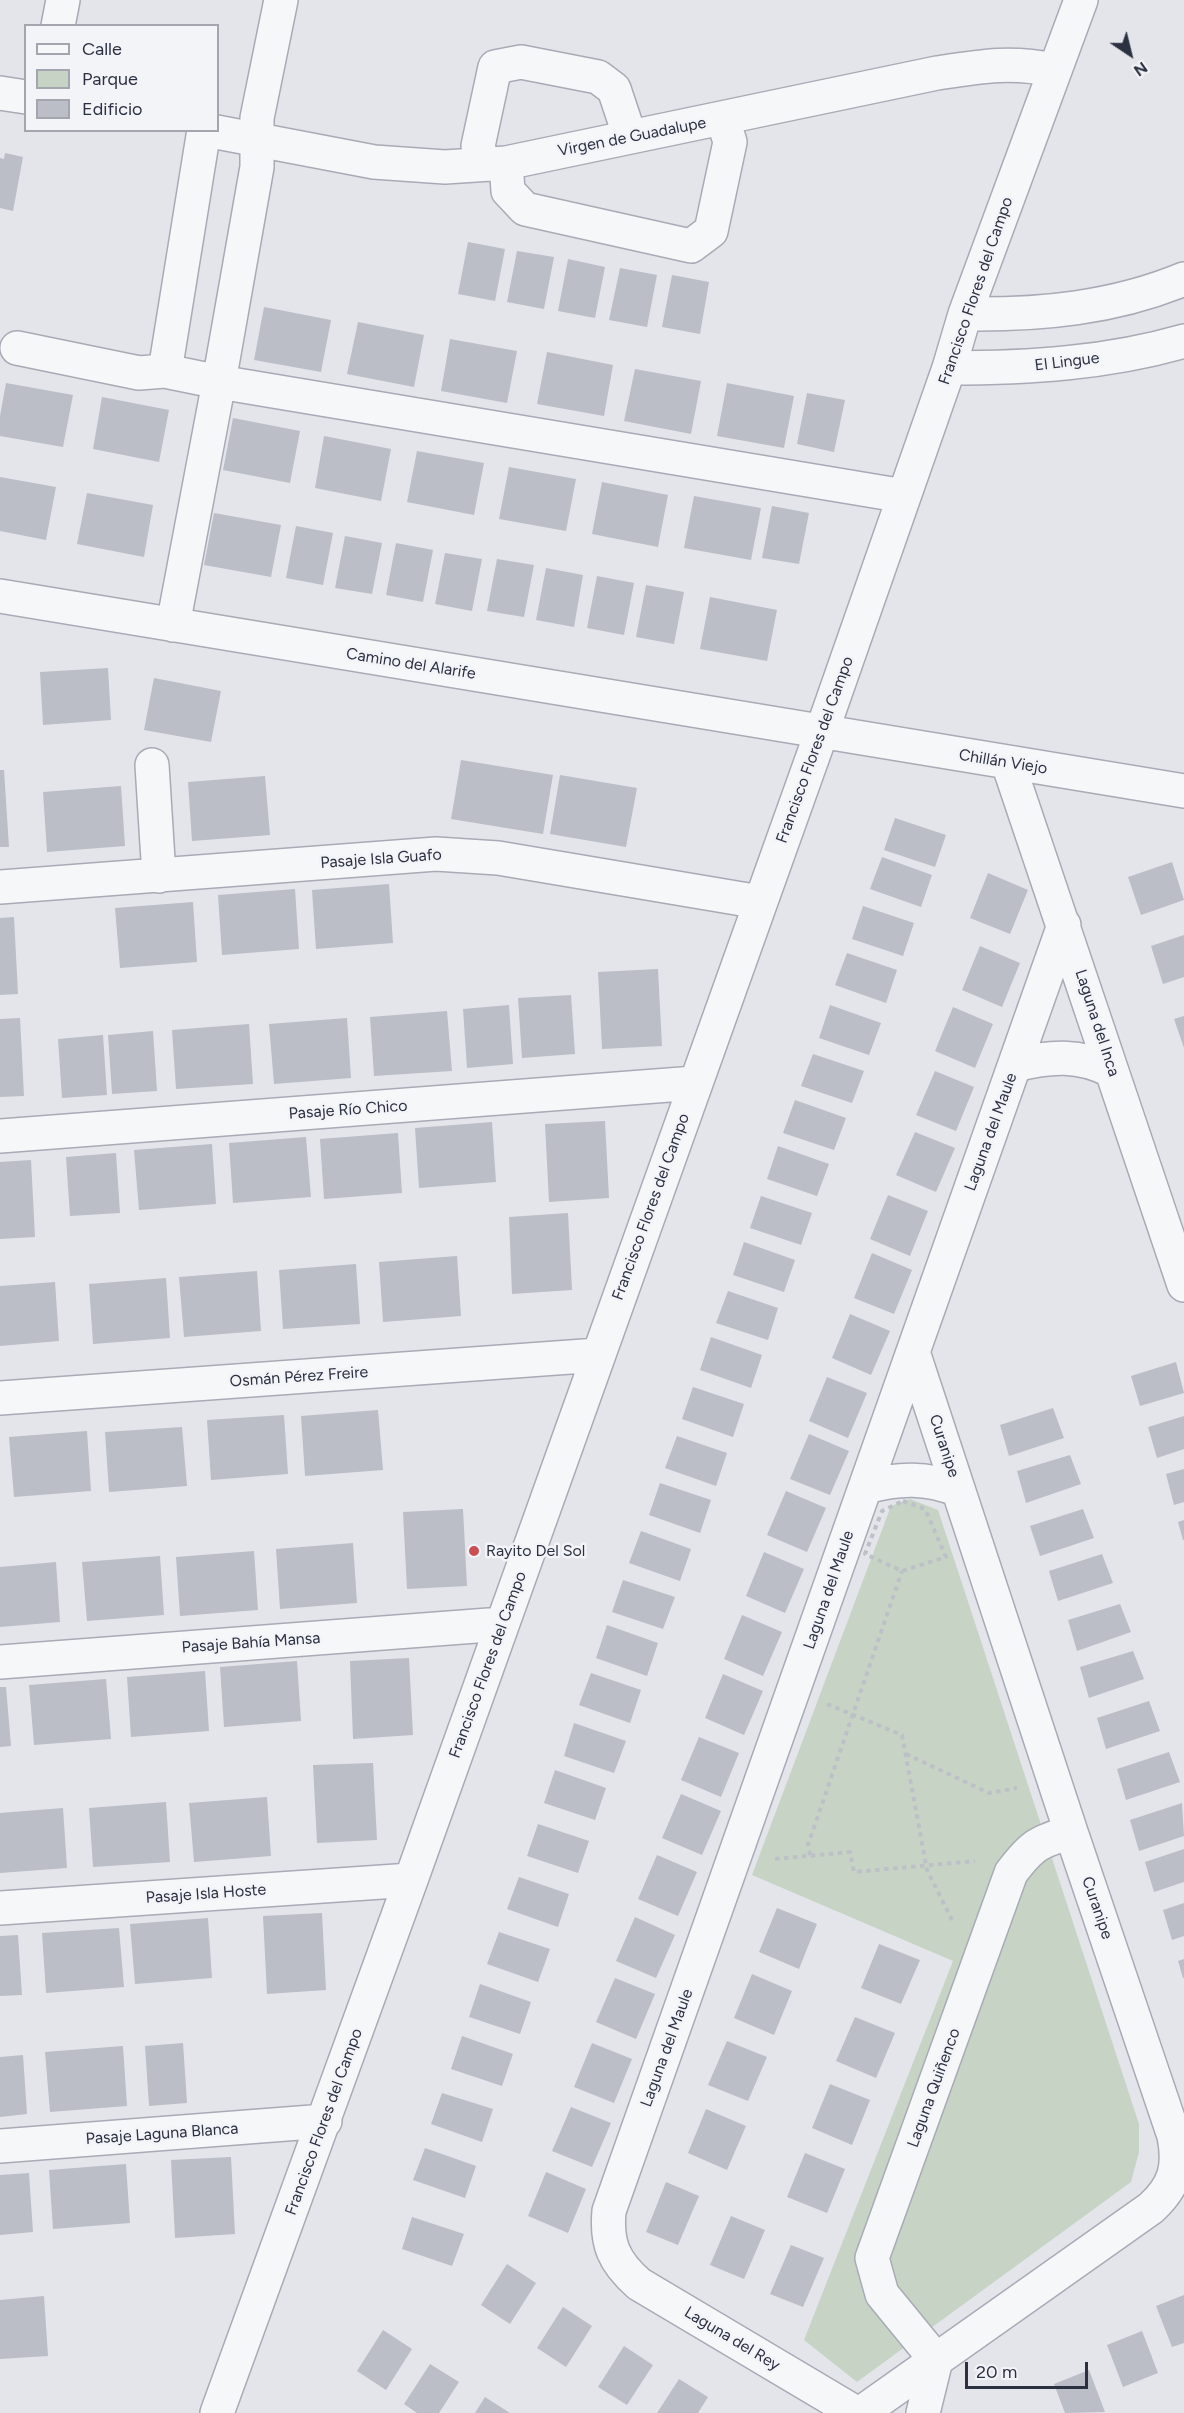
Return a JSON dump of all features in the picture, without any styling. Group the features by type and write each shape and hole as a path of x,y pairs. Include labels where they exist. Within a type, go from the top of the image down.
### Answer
{"street":[{"path":"58,24 63,0"},
{"path":"173,625 257,167 257,118 281,0"},
{"name":"Francisco Flores del Campo","path":"217,2413 325,2121 822,731 949,368 965,314 1081,0"},
{"path":"630,137 614,89 598,77 521,62 495,67 478,146 494,163 508,191 525,209 691,246 711,231 730,142 723,119"},
{"name":"Virgen de Guadalupe","path":"215,132 374,162 445,167 494,163 723,119 937,73 996,64 1026,64 1055,70"},
{"path":"0,93 24,97"},
{"path":"165,371 205,132"},
{"path":"965,314 1017,315 1067,310 1116,301 1184,279"},
{"name":"El Lingue","path":"949,368 1048,365 1097,359 1184,341"},
{"path":"16,348 139,373 165,371 219,382 904,496"},
{"name":"Camino del Alarife","path":"0,596 822,731"},
{"name":"Chillán Viejo","path":"822,731 1184,791"},
{"name":"Laguna del Inca","path":"1008,763 1184,1285"},
{"path":"152,765 159,876"},
{"name":"Pasaje Isla Guafo","path":"0,887 446,855 498,858 760,902"},
{"name":"Laguna del Maule","path":"615,2257 609,2242 609,2211 1064,925"},
{"path":"1015,1065 1058,1057 1096,1062 1113,1071"},
{"name":"Pasaje Río Chico","path":"0,1136 695,1083"},
{"name":"Curanipe","path":"859,2413 1151,2208 1170,2187 1178,2155 1174,2136 913,1352"},
{"name":"Osmán Pérez Freire","path":"0,1398 598,1355"},
{"path":"866,1486 883,1482 917,1480 946,1485 958,1490"},
{"name":"Pasaje Bahía Mansa","path":"0,1662 502,1624"},
{"name":"Laguna Quiñenco","path":"936,2360 882,2294 872,2258 1011,1873 1023,1856 1042,1841 1071,1832"},
{"name":"Pasaje Isla Hoste","path":"0,1908 411,1880"},
{"name":"Pasaje Laguna Blanca","path":"0,2146 325,2121"},
{"name":"Laguna del Rey","path":"615,2257 625,2272 639,2284 859,2413"},
{"path":"923,2413 936,2360"}],"path":[{"path":"861,1565 865,1554 882,1511 903,1502 925,1509 946,1557 902,1571 865,1554"},
{"path":"810,1855 808,1845 902,1571"},
{"path":"824,1703 902,1735 926,1865 977,1969"},
{"path":"906,1754 989,1793 1024,1787"},
{"path":"732,1864 850,1852 854,1872 1023,1856"}],"green space":[{"path":"910,1499 938,1510 1139,2124 1139,2152 1131,2182 857,2382 804,2340 953,1961 752,1875 891,1506"}],"building":[{"path":"5,153 23,157 13,211 0,208 0,158 4,159"},
{"path":"468,242 505,249 495,301 458,294"},
{"path":"517,251 554,257 544,309 507,302"},
{"path":"568,259 605,267 595,318 558,311"},
{"path":"620,268 657,275 647,327 609,320"},
{"path":"672,275 709,282 700,334 662,327"},
{"path":"264,307 331,320 321,372 254,360"},
{"path":"358,322 424,335 414,387 347,374"},
{"path":"450,339 517,351 507,403 441,391"},
{"path":"547,352 613,365 604,416 537,404"},
{"path":"635,369 701,381 691,434 624,421"},
{"path":"6,383 73,395 63,447 0,436 0,416"},
{"path":"727,383 794,396 784,448 717,436"},
{"path":"807,393 845,400 834,452 797,444"},
{"path":"102,397 169,410 159,462 93,449"},
{"path":"233,418 300,431 290,483 223,470"},
{"path":"324,436 391,449 381,501 315,488"},
{"path":"417,451 484,463 474,515 407,502"},
{"path":"509,467 576,479 566,531 499,519"},
{"path":"0,477 56,487 46,540 0,531"},
{"path":"602,482 668,495 658,547 592,534"},
{"path":"87,493 153,505 144,557 77,544"},
{"path":"694,496 761,508 751,560 684,548"},
{"path":"772,506 809,513 799,564 762,558"},
{"path":"214,513 281,525 271,577 204,565"},
{"path":"296,526 333,533 323,585 286,578"},
{"path":"345,536 382,543 372,594 335,588"},
{"path":"396,543 433,550 423,602 386,595"},
{"path":"445,553 482,559 472,611 435,604"},
{"path":"497,559 534,565 524,617 487,611"},
{"path":"546,568 583,575 574,627 536,620"},
{"path":"597,576 634,583 624,635 587,628"},
{"path":"646,585 684,592 674,644 636,637"},
{"path":"710,597 777,610 767,661 700,649"},
{"path":"108,668 111,720 43,725 40,672"},
{"path":"154,678 221,691 211,742 144,730"},
{"path":"461,760 553,775 543,834 451,819"},
{"path":"0,770 4,770 9,847 0,847"},
{"path":"560,775 637,788 626,847 550,834"},
{"path":"265,776 270,835 192,841 188,782"},
{"path":"121,786 125,846 47,852 43,792"},
{"path":"895,818 946,835 935,867 884,850"},
{"path":"882,857 932,875 921,907 870,889"},
{"path":"1172,862 1184,900 1141,915 1128,877"},
{"path":"988,873 1028,890 1010,934 970,918"},
{"path":"389,884 393,943 316,949 312,890"},
{"path":"295,889 299,949 222,955 218,895"},
{"path":"193,902 197,962 120,968 115,908"},
{"path":"863,906 914,923 903,956 852,939"},
{"path":"14,917 18,994 0,995 0,918"},
{"path":"1184,935 1184,977 1163,984 1151,946"},
{"path":"980,946 1020,963 1002,1007 962,990"},
{"path":"847,953 897,970 886,1003 835,985"},
{"path":"658,969 662,1046 602,1049 598,972"},
{"path":"571,995 575,1054 522,1058 518,998"},
{"path":"509,1005 513,1064 467,1068 463,1009"},
{"path":"830,1005 881,1023 869,1055 819,1038"},
{"path":"953,1007 993,1024 975,1068 935,1051"},
{"path":"447,1011 452,1071 374,1076 370,1017"},
{"path":"1184,1016 1184,1048 1174,1019"},
{"path":"20,1018 24,1096 0,1097 0,1019"},
{"path":"347,1018 351,1078 274,1084 269,1024"},
{"path":"249,1024 253,1084 176,1089 172,1030"},
{"path":"153,1031 157,1091 112,1094 108,1035"},
{"path":"103,1035 107,1095 62,1098 58,1039"},
{"path":"813,1054 864,1071 852,1103 801,1086"},
{"path":"935,1071 974,1087 956,1131 916,1115"},
{"path":"795,1100 846,1118 834,1150 783,1133"},
{"path":"605,1121 609,1198 549,1202 545,1124"},
{"path":"492,1122 496,1182 419,1188 415,1128"},
{"path":"915,1132 955,1148 936,1192 896,1175"},
{"path":"398,1133 402,1193 324,1199 320,1139"},
{"path":"306,1137 311,1197 233,1203 229,1143"},
{"path":"212,1144 216,1204 139,1210 134,1150"},
{"path":"778,1146 829,1164 817,1196 767,1179"},
{"path":"116,1153 120,1213 70,1216 66,1157"},
{"path":"31,1160 35,1237 0,1239 0,1162"},
{"path":"888,1195 928,1211 910,1256 870,1239"},
{"path":"761,1196 812,1213 801,1245 750,1228"},
{"path":"568,1213 572,1290 512,1294 509,1217"},
{"path":"744,1242 795,1260 784,1292 733,1275"},
{"path":"872,1253 912,1270 894,1314 854,1298"},
{"path":"457,1256 461,1316 383,1322 379,1262"},
{"path":"356,1264 360,1324 283,1329 279,1270"},
{"path":"257,1271 261,1331 184,1337 179,1277"},
{"path":"166,1278 170,1338 93,1344 89,1284"},
{"path":"55,1282 59,1341 0,1346 0,1286"},
{"path":"728,1291 778,1308 768,1340 716,1323"},
{"path":"850,1314 890,1331 871,1375 832,1358"},
{"path":"711,1337 762,1355 751,1388 700,1370"},
{"path":"1176,1362 1184,1393 1140,1406 1131,1376"},
{"path":"827,1377 867,1393 848,1438 809,1421"},
{"path":"693,1387 744,1404 733,1437 682,1419"},
{"path":"1053,1408 1064,1438 1009,1456 1000,1425"},
{"path":"378,1410 383,1470 305,1476 301,1416"},
{"path":"284,1415 288,1474 211,1480 207,1420"},
{"path":"1184,1416 1184,1449 1157,1458 1148,1427"},
{"path":"182,1427 187,1486 109,1492 105,1432"},
{"path":"87,1431 91,1491 14,1497 9,1437"},
{"path":"809,1434 849,1451 830,1495 790,1479"},
{"path":"677,1436 727,1453 716,1486 665,1468"},
{"path":"1070,1455 1081,1484 1026,1503 1017,1471"},
{"path":"1184,1469 1184,1502 1174,1505 1166,1474"},
{"path":"660,1483 711,1500 700,1533 649,1515"},
{"path":"786,1491 826,1508 807,1552 767,1535"},
{"path":"463,1509 467,1586 407,1589 403,1512"},
{"path":"1083,1509 1094,1538 1040,1556 1030,1526"},
{"path":"1184,1520 1184,1540 1183,1540 1178,1522"},
{"path":"641,1531 691,1549 680,1581 629,1563"},
{"path":"353,1543 357,1603 280,1609 276,1549"},
{"path":"254,1551 258,1610 180,1616 176,1557"},
{"path":"764,1552 804,1569 785,1613 746,1596"},
{"path":"1102,1554 1113,1583 1058,1601 1049,1571"},
{"path":"160,1556 164,1615 87,1621 82,1562"},
{"path":"56,1562 60,1622 0,1627 0,1567"},
{"path":"623,1580 675,1597 663,1629 612,1612"},
{"path":"1120,1604 1131,1632 1077,1651 1068,1620"},
{"path":"742,1615 782,1632 763,1676 724,1659"},
{"path":"607,1625 658,1643 647,1676 596,1658"},
{"path":"1133,1651 1144,1679 1089,1698 1080,1667"},
{"path":"409,1658 413,1735 353,1739 350,1661"},
{"path":"297,1661 301,1721 224,1727 220,1667"},
{"path":"205,1671 209,1731 131,1737 127,1677"},
{"path":"591,1673 641,1690 630,1723 579,1705"},
{"path":"723,1674 763,1691 744,1735 705,1718"},
{"path":"106,1679 111,1739 34,1745 29,1685"},
{"path":"0,1687 6,1687 11,1746 0,1747"},
{"path":"1149,1701 1160,1731 1106,1749 1097,1718"},
{"path":"574,1723 626,1741 614,1773 564,1756"},
{"path":"699,1737 739,1753 721,1797 681,1780"},
{"path":"1169,1752 1180,1782 1126,1800 1117,1769"},
{"path":"373,1763 377,1840 317,1843 313,1765"},
{"path":"555,1770 606,1788 595,1820 544,1803"},
{"path":"681,1794 721,1811 702,1855 662,1838"},
{"path":"267,1797 271,1856 194,1862 189,1803"},
{"path":"166,1802 170,1862 93,1867 89,1808"},
{"path":"1182,1803 1184,1836 1139,1851 1130,1820"},
{"path":"63,1808 67,1868 0,1873 0,1813"},
{"path":"538,1824 589,1841 578,1873 527,1856"},
{"path":"1184,1849 1184,1882 1154,1892 1145,1862"},
{"path":"657,1855 697,1872 678,1916 638,1899"},
{"path":"519,1877 569,1894 558,1927 507,1909"},
{"path":"1184,1903 1184,1936 1172,1940 1163,1910"},
{"path":"777,1908 817,1924 799,1969 759,1952"},
{"path":"322,1913 326,1990 267,1994 263,1916"},
{"path":"635,1917 675,1935 656,1978 616,1961"},
{"path":"208,1918 212,1978 135,1984 130,1924"},
{"path":"119,1928 124,1987 46,1993 42,1933"},
{"path":"499,1932 550,1949 538,1982 487,1964"},
{"path":"18,1935 22,1995 0,1996 0,1936"},
{"path":"879,1944 920,1960 901,2004 861,1988"},
{"path":"1184,1959 1184,1978 1183,1978 1178,1961"},
{"path":"752,1974 792,1991 774,2035 734,2018"},
{"path":"615,1978 655,1994 636,2039 596,2022"},
{"path":"480,1984 531,2002 520,2034 469,2017"},
{"path":"855,2017 895,2033 876,2078 836,2061"},
{"path":"462,2036 513,2054 502,2086 451,2069"},
{"path":"727,2041 767,2057 748,2101 708,2085"},
{"path":"183,2043 187,2103 149,2106 145,2046"},
{"path":"592,2043 632,2059 614,2103 574,2087"},
{"path":"123,2046 127,2106 50,2112 45,2052"},
{"path":"23,2055 27,2114 0,2117 0,2057"},
{"path":"830,2084 870,2100 852,2145 812,2128"},
{"path":"442,2093 493,2109 482,2142 431,2124"},
{"path":"571,2107 611,2123 592,2167 552,2151"},
{"path":"706,2109 746,2126 727,2170 688,2153"},
{"path":"425,2148 476,2166 465,2198 413,2180"},
{"path":"805,2153 845,2169 827,2213 787,2197"},
{"path":"231,2157 235,2234 175,2238 171,2160"},
{"path":"126,2164 130,2223 53,2229 49,2170"},
{"path":"546,2172 586,2189 568,2233 528,2216"},
{"path":"29,2173 33,2232 0,2235 0,2175"},
{"path":"666,2182 699,2196 678,2245 646,2232"},
{"path":"731,2216 765,2230 744,2279 710,2265"},
{"path":"412,2217 464,2234 452,2266 402,2249"},
{"path":"791,2245 824,2258 803,2307 770,2294"},
{"path":"507,2264 536,2283 510,2324 481,2305"},
{"path":"1184,2295 1184,2343 1172,2347 1156,2306"},
{"path":"44,2296 48,2356 0,2359 0,2300"},
{"path":"563,2307 592,2326 566,2367 537,2348"},
{"path":"383,2330 412,2349 386,2390 357,2371"},
{"path":"1142,2331 1158,2373 1123,2387 1107,2345"},
{"path":"624,2346 653,2365 627,2405 598,2387"},
{"path":"430,2364 459,2382 439,2413 417,2413 404,2404"},
{"path":"1089,2370 1105,2412 1065,2413 1054,2384"},
{"path":"679,2379 708,2397 698,2413 657,2413"},
{"path":"485,2397 510,2413 475,2413"}],"place":[{"name":"Rayito Del Sol","path":"474,1551"}]}
